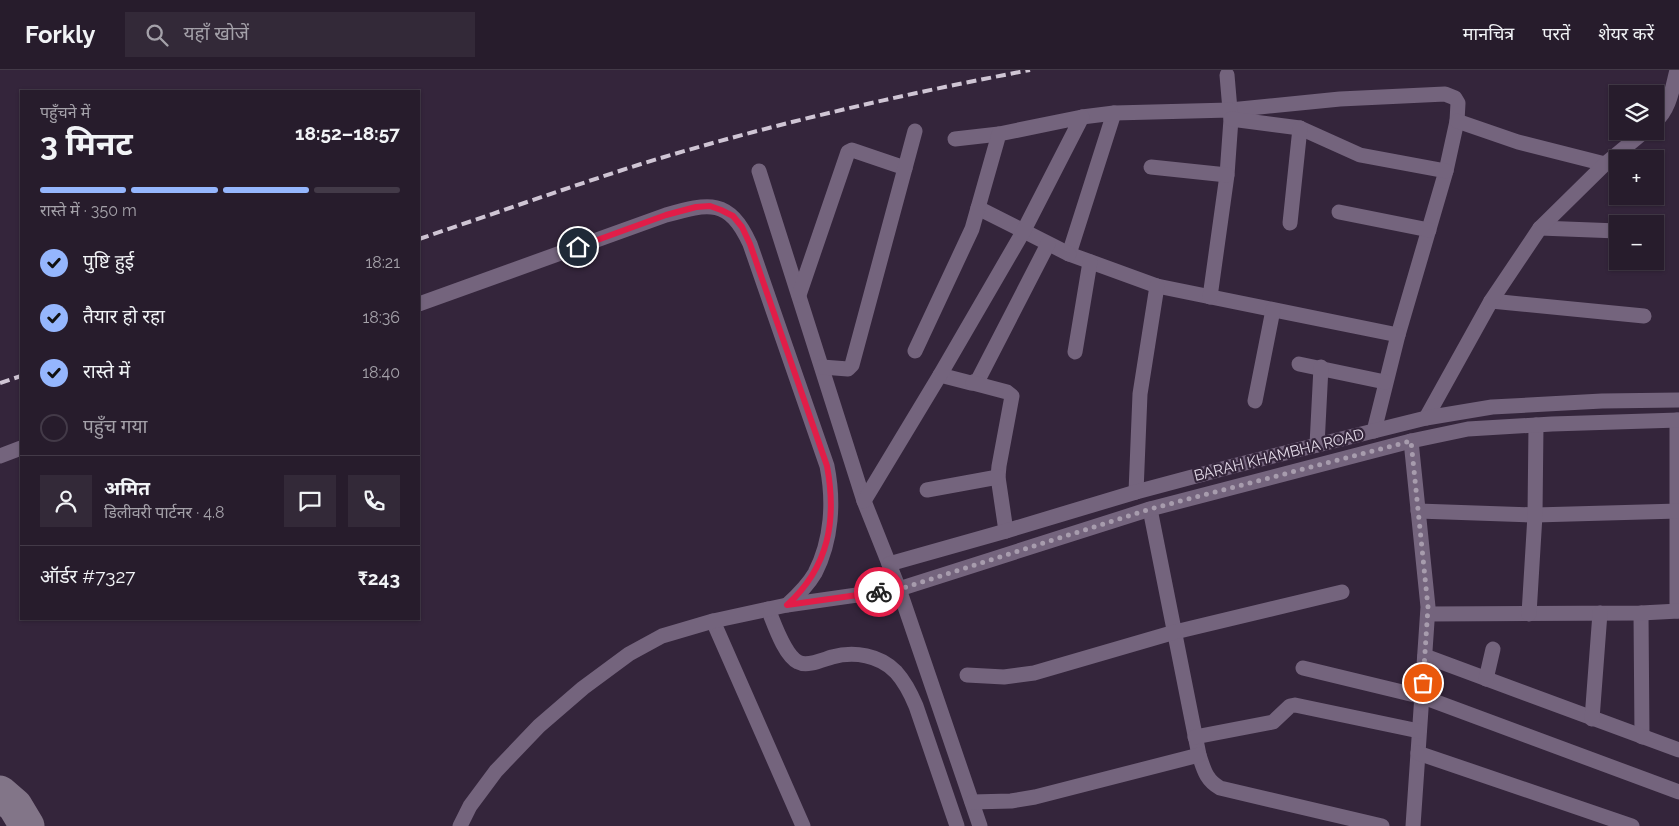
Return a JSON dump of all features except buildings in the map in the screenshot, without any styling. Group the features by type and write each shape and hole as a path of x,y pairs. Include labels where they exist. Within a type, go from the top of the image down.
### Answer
{"street":[{"path":"1664,112 1668,106 1677,70"},
{"path":"1210,297 1227,174 1230,115 1227,75"},
{"path":"954,139 1000,134 1082,117 1114,113 1230,115 1340,99 1448,94 1456,98 1458,104 1457,121 1446,171 1398,335 1374,431"},
{"path":"1069,254 1114,113"},
{"path":"1230,115 1300,128 1360,156 1446,171"},
{"path":"864,501 940,376 1023,232 1082,117"},
{"path":"1457,121 1518,142 1605,164"},
{"path":"1290,223 1300,128"},
{"path":"822,367 848,368 852,365 915,131"},
{"path":"915,351 972,229 1000,134"},
{"path":"1426,418 1491,301 1540,228 1605,164 1633,140"},
{"path":"799,295 848,152 852,150 905,168"},
{"path":"1151,166 1227,174"},
{"path":"760,171 864,501 900,589 980,826"},
{"path":"420,304 673,213 696,207 710,206 733,216 742,227 750,244 827,466 830,483 831,504 826,545 814,574 787,605"},
{"path":"978,208 1069,254 1158,286 1398,335"},
{"path":"1339,212 1429,230"},
{"path":"1540,228 1609,232"},
{"path":"973,383 978,380 1048,244"},
{"path":"1076,352 1090,262"},
{"path":"1136,492 1140,394 1158,286"},
{"path":"1491,301 1644,316"},
{"path":"1255,401 1273,310"},
{"path":"1299,364 1385,382"},
{"path":"1317,446 1321,368"},
{"path":"940,376 1007,392 1012,396 998,466 1006,531"},
{"name":"BARAH KHAMBHA ROAD","path":"889,564 1136,492 1426,418 1492,407 1602,401 1679,400"},
{"path":"1428,614 1600,614 1678,611 1678,420"},
{"name":"BARAH KHAMBHA ROAD","path":"460,826 470,806 496,771 539,726 583,688 629,654 662,636 713,621 787,605 900,589 1150,509 1411,441 1468,429 1678,420"},
{"path":"1529,614 1535,515 1536,425"},
{"path":"1411,441 1428,614 1414,825"},
{"path":"0,456 20,448"},
{"path":"927,490 998,477"},
{"path":"1150,509 1199,756 1205,775 1210,782 1220,788 1382,826"},
{"path":"1418,511 1535,515 1678,511"},
{"path":"967,675 1004,677 1034,673 1175,632 1342,592"},
{"path":"768,609 778,635 793,658 799,663 817,662 852,653 879,660 896,672 910,692 916,706 957,826"},
{"path":"1641,613 1642,737"},
{"path":"1592,719 1600,614"},
{"path":"713,621 803,826"},
{"path":"1486,679 1494,650"},
{"path":"1425,656 1679,750"},
{"path":"1303,668 1422,697 1679,792"},
{"path":"1195,737 1273,722 1290,706 1295,705 1419,731"},
{"path":"1418,753 1632,826"},
{"path":"972,802 1010,801 1035,797 1199,756"}],"taxiway":[{"path":"0,793 15,806 27,826"}],"railway":[{"path":"420,239 641,164 737,136 883,100 1030,70"},
{"path":"0,383 20,376"}],"way so far":[{"path":"879,592 900,589 1150,509 1411,441 1428,607 1423,683"}],"route":[{"path":"578,247 666,215 696,207 710,206 733,216 742,227 750,244 827,466 830,483 831,504 826,545 814,574 787,605 879,592"}]}
